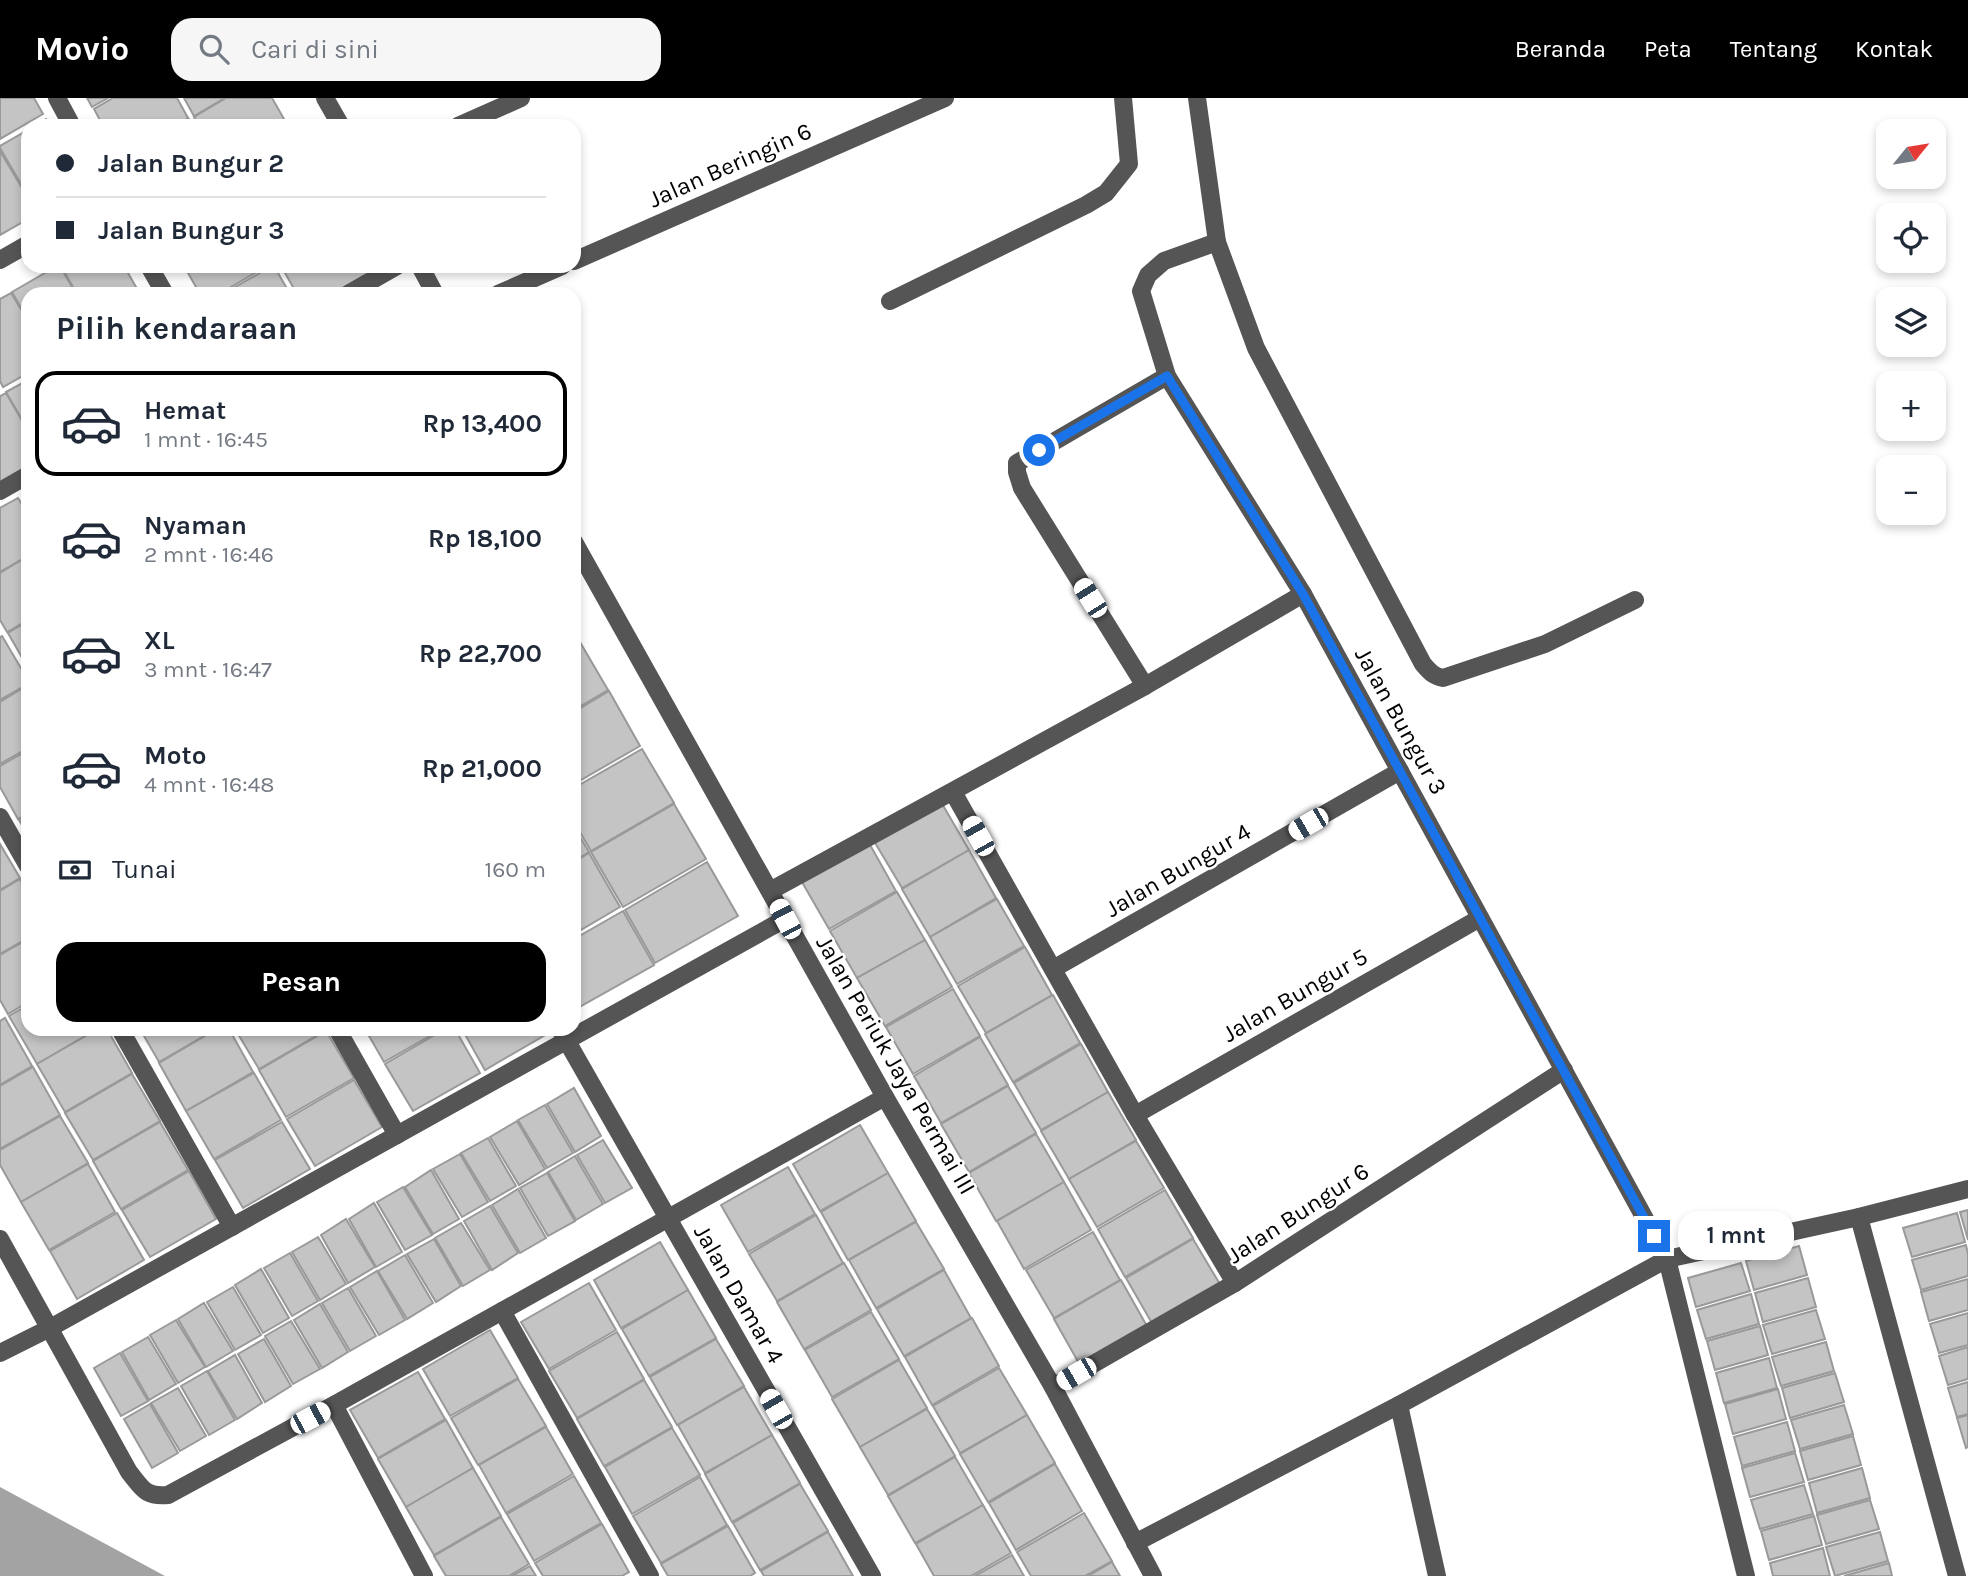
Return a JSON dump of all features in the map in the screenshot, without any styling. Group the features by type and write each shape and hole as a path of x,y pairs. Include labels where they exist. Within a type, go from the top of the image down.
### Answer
{"street":[{"path":"57,98 68,119"},
{"path":"325,98 337,119"},
{"path":"474,119 521,98"},
{"name":"Jalan Beringin 6","path":"581,258 945,98"},
{"path":"890,301 1106,193 1129,164 1124,98"},
{"path":"1197,98 1217,242 1256,348 1423,664 1435,676 1443,678 1545,644 1635,600"},
{"name":"Jalan Bungur 3","path":"1217,242 1164,261 1148,275 1141,291 1167,376 1303,594 1667,1259 1745,1576"},
{"path":"0,260 21,248"},
{"path":"360,287 385,273"},
{"path":"514,287 546,273"},
{"path":"1145,686 1022,488 1017,463 1167,376"},
{"path":"0,491 21,480"},
{"name":"Jalan Periuk Jaya Permai III","path":"581,554 885,1097 1053,1387 1153,1576"},
{"path":"770,891 1145,686 1303,594"},
{"name":"Jalan Bungur 4","path":"1053,969 1400,771"},
{"path":"953,792 1135,1115 1234,1283"},
{"path":"0,817 21,854"},
{"name":"Jalan Bungur 5","path":"1135,1115 1480,918"},
{"path":"581,1026 785,919"},
{"path":"124,1036 232,1227"},
{"path":"341,1036 397,1135"},
{"path":"0,1353 50,1328 397,1135 562,1036"},
{"name":"Jalan Damar 4","path":"565,1036 872,1576"},
{"name":"Jalan Bungur 6","path":"1053,1387 1234,1283 1564,1070"},
{"path":"0,1239 129,1472 147,1493 155,1496 168,1495 885,1097"},
{"path":"1135,1543 1399,1405 1667,1259 1860,1217 1968,1189"},
{"path":"1860,1217 1957,1576"},
{"path":"502,1311 650,1576"},
{"path":"334,1405 424,1576"},
{"path":"1399,1405 1437,1576"}],"shaded area":[{"path":"0,1487 165,1576 0,1576"}],"building":[{"path":"0,98 34,98 43,114 34,119 21,119 21,127 0,139"},
{"path":"87,98 108,98 92,107"},
{"path":"113,98 177,98 188,118 99,119 94,109"},
{"path":"184,98 225,98 194,116"},
{"path":"226,98 272,98 284,119 195,119 194,117"},
{"path":"21,134 21,184 0,148"},
{"path":"0,151 21,186 21,223 0,235"},
{"path":"45,273 64,273 72,287 21,287 21,308 12,292"},
{"path":"65,273 128,273 136,287 73,287"},
{"path":"188,273 255,273 231,287 196,287"},
{"path":"260,273 278,273 286,287 235,287"},
{"path":"285,273 369,273 344,287 293,287"},
{"path":"11,293 21,309 21,377 3,387 0,381 0,299"},
{"path":"21,384 21,418 6,392"},
{"path":"6,393 21,419 21,474 0,486 0,396"},
{"path":"18,498 21,503 21,560 0,572 0,508"},
{"path":"21,560 21,624 7,632 0,620 0,573"},
{"path":"21,625 21,656 8,633"},
{"path":"2,636 21,668 21,688 0,700"},
{"path":"581,644 608,690 581,706"},
{"path":"21,689 21,752 0,764 0,702"},
{"path":"609,691 640,746 581,780 581,708"},
{"path":"642,749 674,803 591,851 581,834 581,784"},
{"path":"21,754 21,817 18,819 0,787 0,766"},
{"path":"941,802 969,850 902,888 874,841"},
{"path":"674,804 706,859 623,907 591,852"},
{"path":"581,839 589,852 581,857"},
{"path":"869,843 896,891 829,929 802,882"},
{"path":"0,844 20,878 0,890"},
{"path":"969,850 996,898 930,937 902,889"},
{"path":"589,853 620,907 581,930 581,858"},
{"path":"707,862 738,916 655,963 625,910"},
{"path":"21,881 21,942 0,954 0,891"},
{"path":"897,892 925,940 857,978 830,931"},
{"path":"997,899 1024,946 957,984 930,937"},
{"path":"623,911 654,965 581,1006 581,935"},
{"path":"925,940 952,987 885,1026 857,978"},
{"path":"21,943 21,1006 8,1014 0,1000 0,955"},
{"path":"1025,947 1052,995 986,1033 958,986"},
{"path":"953,989 980,1036 913,1074 886,1027"},
{"path":"1053,995 1080,1043 1013,1082 985,1034"},
{"path":"21,1009 21,1036 85,1036 37,1064 9,1016"},
{"path":"5,1018 32,1066 0,1085 0,1021"},
{"path":"86,1036 111,1036 132,1073 65,1112 37,1064"},
{"path":"144,1036 204,1036 159,1062"},
{"path":"205,1036 233,1036 253,1072 186,1111 159,1063"},
{"path":"239,1036 316,1036 259,1069"},
{"path":"317,1036 329,1036 354,1078 286,1117 259,1070"},
{"path":"369,1036 430,1036 384,1062"},
{"path":"433,1036 459,1036 480,1073 413,1111 385,1064"},
{"path":"466,1036 543,1036 485,1070"},
{"path":"980,1037 1008,1085 941,1123 914,1076"},
{"path":"1081,1044 1108,1092 1041,1130 1014,1083"},
{"path":"33,1067 60,1115 0,1149 0,1086"},
{"path":"254,1073 281,1120 214,1159 186,1111"},
{"path":"132,1074 160,1121 93,1160 65,1113"},
{"path":"354,1080 382,1127 315,1166 287,1119"},
{"path":"1008,1086 1036,1133 969,1172 941,1124"},
{"path":"574,1088 601,1136 575,1152 547,1104"},
{"path":"1108,1092 1136,1140 1069,1179 1041,1131"},
{"path":"545,1105 573,1153 547,1168 518,1120"},
{"path":"60,1116 88,1163 21,1202 0,1165 0,1150"},
{"path":"517,1121 545,1169 519,1185 490,1137"},
{"path":"160,1122 188,1170 121,1209 93,1161"},
{"path":"282,1122 310,1169 243,1208 215,1160"},
{"path":"860,1125 888,1173 820,1211 793,1164"},
{"path":"1036,1134 1064,1182 996,1221 969,1173"},
{"path":"488,1138 516,1186 490,1201 461,1153"},
{"path":"603,1140 632,1188 605,1203 577,1155"},
{"path":"1136,1141 1164,1188 1097,1227 1069,1179"},
{"path":"460,1154 488,1202 462,1217 433,1169"},
{"path":"575,1156 603,1204 576,1220 548,1172"},
{"path":"88,1164 115,1212 49,1250 21,1202"},
{"path":"788,1167 815,1214 748,1252 721,1205"},
{"path":"431,1170 459,1219 433,1234 405,1187"},
{"path":"189,1171 216,1219 150,1257 122,1210"},
{"path":"547,1173 575,1221 548,1236 520,1188"},
{"path":"888,1173 916,1221 848,1260 821,1212"},
{"path":"1064,1182 1091,1230 1024,1269 997,1221"},
{"path":"403,1187 432,1235 405,1250 377,1202"},
{"path":"518,1189 546,1238 520,1253 492,1205"},
{"path":"1165,1190 1193,1238 1125,1277 1098,1229"},
{"path":"374,1203 402,1252 376,1267 349,1219"},
{"path":"490,1206 518,1253 492,1270 464,1221"},
{"path":"1968,1210 1968,1240 1960,1212"},
{"path":"117,1213 144,1260 77,1299 50,1251"},
{"path":"1957,1213 1965,1242 1912,1257 1903,1228"},
{"path":"816,1215 843,1263 777,1301 749,1254"},
{"path":"346,1219 375,1267 348,1283 321,1235"},
{"path":"916,1222 944,1269 876,1308 849,1260"},
{"path":"461,1223 490,1270 463,1286 435,1238"},
{"path":"1093,1232 1120,1280 1054,1318 1026,1270"},
{"path":"318,1237 346,1284 320,1300 292,1252"},
{"path":"434,1239 461,1286 436,1302 407,1254"},
{"path":"1193,1239 1221,1286 1153,1325 1126,1278"},
{"path":"660,1242 688,1290 621,1328 594,1280"},
{"path":"1966,1245 1968,1276 1921,1290 1912,1260"},
{"path":"1799,1246 1807,1275 1754,1290 1746,1261"},
{"path":"290,1253 318,1301 292,1316 264,1268"},
{"path":"405,1255 433,1303 407,1319 378,1271"},
{"path":"844,1263 871,1310 804,1349 777,1302"},
{"path":"1741,1263 1750,1291 1696,1307 1688,1278"},
{"path":"261,1269 289,1318 263,1333 235,1285"},
{"path":"944,1270 971,1318 904,1356 877,1309"},
{"path":"377,1271 405,1320 379,1335 350,1287"},
{"path":"1808,1278 1816,1307 1763,1322 1755,1293"},
{"path":"1968,1279 1968,1310 1929,1321 1921,1292"},
{"path":"1121,1280 1148,1328 1081,1367 1054,1319"},
{"path":"589,1283 616,1330 549,1369 521,1322"},
{"path":"233,1287 261,1335 235,1350 207,1302"},
{"path":"348,1288 376,1336 350,1351 322,1303"},
{"path":"688,1290 716,1338 649,1376 622,1329"},
{"path":"1751,1294 1759,1324 1706,1339 1697,1310"},
{"path":"204,1303 233,1351 206,1367 178,1319"},
{"path":"320,1304 348,1352 322,1368 294,1320"},
{"path":"1816,1310 1825,1339 1772,1354 1763,1325"},
{"path":"871,1312 899,1359 832,1397 805,1350"},
{"path":"1968,1313 1968,1345 1939,1353 1930,1324"},
{"path":"972,1318 999,1366 932,1405 905,1357"},
{"path":"176,1320 205,1367 178,1383 150,1335"},
{"path":"291,1321 320,1369 293,1384 265,1336"},
{"path":"1760,1326 1768,1355 1715,1370 1707,1341"},
{"path":"490,1330 518,1378 450,1416 423,1369"},
{"path":"617,1332 644,1379 577,1418 549,1371"},
{"path":"148,1337 176,1384 149,1400 122,1352"},
{"path":"264,1339 291,1386 265,1402 238,1354"},
{"path":"716,1339 744,1386 677,1425 650,1377"},
{"path":"1826,1342 1834,1371 1781,1386 1772,1357"},
{"path":"1968,1347 1968,1379 1948,1385 1939,1356"},
{"path":"120,1353 148,1401 121,1416 94,1368"},
{"path":"235,1355 262,1403 237,1419 208,1371"},
{"path":"1769,1358 1777,1388 1724,1403 1716,1373"},
{"path":"899,1360 927,1408 860,1447 832,1399"},
{"path":"999,1368 1027,1415 960,1453 933,1406"},
{"path":"207,1371 235,1420 209,1435 181,1386"},
{"path":"418,1372 445,1419 378,1458 350,1410"},
{"path":"1835,1373 1844,1402 1790,1418 1782,1388"},
{"path":"518,1379 546,1426 478,1465 451,1418"},
{"path":"644,1380 672,1427 604,1466 577,1419"},
{"path":"1968,1382 1968,1414 1957,1417 1948,1388"},
{"path":"744,1387 772,1435 705,1473 678,1425"},
{"path":"178,1388 206,1436 180,1451 151,1403"},
{"path":"1778,1389 1786,1419 1733,1434 1725,1404"},
{"path":"150,1404 178,1453 152,1468 124,1419"},
{"path":"1844,1405 1853,1434 1800,1449 1791,1420"},
{"path":"927,1409 955,1456 888,1495 860,1447"},
{"path":"1027,1415 1055,1463 988,1502 960,1454"},
{"path":"1968,1415 1968,1447 1966,1448 1957,1418"},
{"path":"446,1420 473,1468 406,1507 378,1459"},
{"path":"1787,1422 1795,1451 1742,1466 1734,1437"},
{"path":"546,1427 573,1474 506,1513 479,1465"},
{"path":"672,1428 700,1475 632,1514 605,1467"},
{"path":"772,1435 800,1483 732,1522 705,1474"},
{"path":"1853,1436 1861,1465 1808,1480 1800,1451"},
{"path":"1795,1453 1804,1482 1750,1497 1742,1468"},
{"path":"955,1457 983,1505 915,1543 888,1496"},
{"path":"1055,1464 1082,1511 1016,1550 989,1503"},
{"path":"473,1468 501,1516 434,1555 406,1507"},
{"path":"1862,1468 1870,1498 1817,1513 1809,1483"},
{"path":"574,1476 601,1523 534,1561 507,1514"},
{"path":"700,1477 727,1525 661,1563 633,1516"},
{"path":"800,1484 828,1531 760,1570 733,1523"},
{"path":"1804,1485 1813,1514 1760,1529 1751,1500"},
{"path":"1870,1500 1879,1529 1826,1544 1817,1515"},
{"path":"983,1505 1011,1553 971,1576 934,1576 916,1544"},
{"path":"1084,1513 1112,1561 1085,1576 1031,1576 1017,1552"},
{"path":"1814,1516 1822,1545 1769,1560 1761,1531"},
{"path":"501,1517 529,1564 509,1576 446,1576 434,1556"},
{"path":"602,1524 629,1572 622,1576 543,1576 535,1563"},
{"path":"728,1526 755,1573 750,1576 668,1576 661,1564"},
{"path":"828,1532 853,1576 764,1576 761,1571"},
{"path":"1880,1532 1888,1561 1835,1576 1826,1547"},
{"path":"1823,1548 1830,1576 1773,1576 1770,1563"},
{"path":"1012,1555 1024,1576 975,1576"},
{"path":"1112,1562 1120,1576 1088,1576"},
{"path":"1889,1563 1892,1576 1844,1576"},
{"path":"530,1566 536,1576 512,1576"}],"route":[{"path":"1039,450 1167,376 1303,594 1654,1236"}]}
